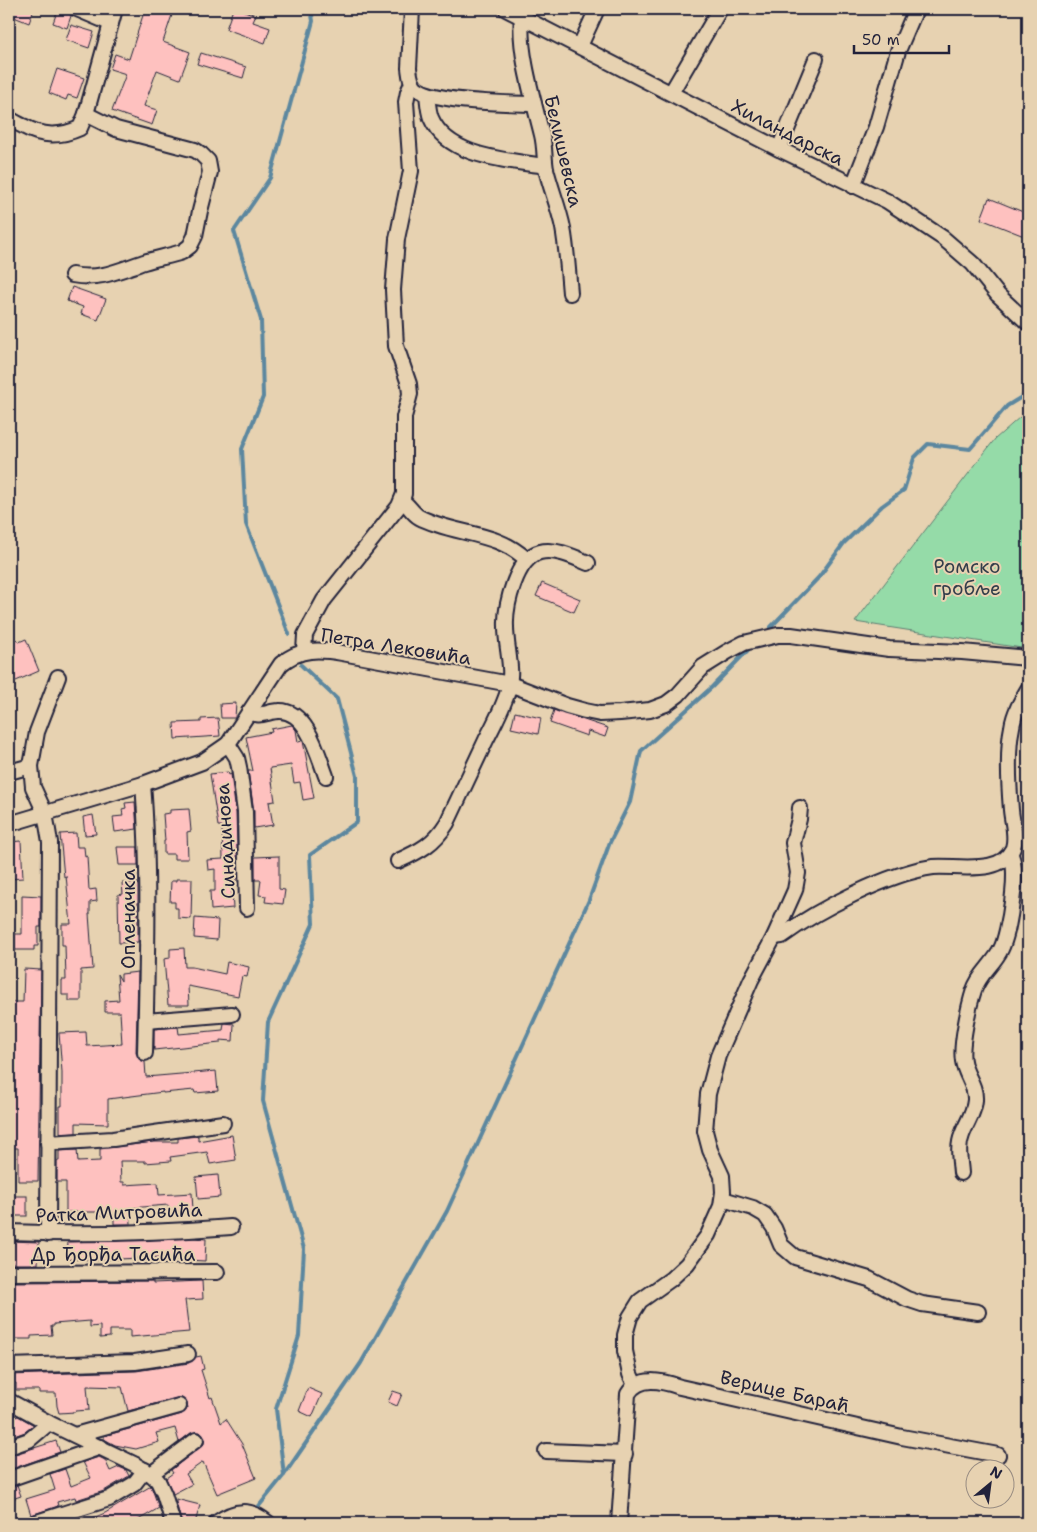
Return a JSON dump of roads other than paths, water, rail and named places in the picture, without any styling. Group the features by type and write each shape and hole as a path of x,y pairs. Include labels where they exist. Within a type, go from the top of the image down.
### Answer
{"street":[{"path":"77,9 110,23"},
{"path":"9,119 44,135 56,136 70,133 80,128 86,114 115,9"},
{"path":"412,9 409,68 412,83 427,94 453,99 534,104"},
{"name":"Хиландарска","path":"506,9 779,149 887,201 943,238 973,264 998,295 1028,323"},
{"path":"580,46 596,9"},
{"path":"671,93 720,9"},
{"path":"853,186 876,127 898,51 916,9"},
{"name":"Белишевска","path":"522,18 522,43 545,150 545,166 567,251 570,293"},
{"path":"779,149 816,58"},
{"path":"304,651 305,635 324,600 402,500 405,487 404,416 410,394 409,384 396,346 393,290 397,239 411,171 406,102 409,86 412,83"},
{"path":"427,94 429,110 435,125 454,144 488,157 545,166"},
{"path":"72,275 83,277 106,276 128,267 182,252 195,236 210,172 208,161 195,150 116,129 86,114"},
{"path":"402,500 418,516 514,548 527,560"},
{"path":"398,861 421,850 440,835 503,705 510,684 511,662 506,615 512,590 522,566 527,560 542,551 552,552 588,563"},
{"name":"Петра Лековића","path":"9,824 143,784 202,762 228,744 281,664 288,658 304,651 318,649 510,684 567,706 600,714 650,710 666,704 678,695 703,667 727,652 744,643 778,635 791,635 889,650 962,652 1028,658"},
{"path":"48,1234 50,842 45,813 33,787 31,766 37,732 58,677"},
{"path":"774,937 782,936 843,900 905,873 935,867 995,865 1001,862 1010,853 1015,840 1010,788 1011,728 1016,710 1028,689"},
{"path":"249,712 259,715 281,711 291,713 298,718 308,730 326,776"},
{"name":"Синадинова","path":"228,744 237,758 245,812 248,908"},
{"path":"9,772 31,766"},
{"name":"Опленачка","path":"143,784 146,815 147,898 145,1053"},
{"path":"619,1523 628,1394 635,1385 630,1374 625,1351 625,1335 630,1317 640,1300 671,1279 694,1255 708,1235 723,1199 722,1176 710,1150 705,1131 708,1094 718,1056 751,980 788,910 798,882 798,866 793,843 800,819 800,808"},
{"path":"961,1173 960,1142 971,1116 975,1096 962,1060 963,1044 974,989 1002,949 1008,927 1014,860 1010,853"},
{"path":"146,1020 232,1014"},
{"path":"48,1143 113,1139 223,1123"},
{"path":"723,1199 753,1208 765,1216 774,1228 781,1245 795,1257 869,1279 907,1299 922,1304 978,1312"},
{"name":"Ратка Митровића","path":"9,1232 48,1234 137,1233 231,1227"},
{"name":"Др Ђорђа Тасића","path":"9,1273 217,1272"},
{"path":"9,1366 135,1362 188,1354"},
{"name":"Верице Бараћ","path":"635,1385 642,1382 664,1381 902,1438 998,1456"},
{"path":"9,1401 148,1472 158,1481 173,1523"},
{"path":"75,1435 179,1406"},
{"path":"9,1447 29,1440 49,1423"},
{"path":"34,1523 115,1496 196,1440"},
{"path":"9,1479 101,1447"},
{"path":"546,1451 625,1454"},
{"path":"216,1523 230,1514 238,1512 257,1515 268,1523"}],"waterway":[{"path":"289,634 246,524 242,449 263,397 261,320 234,231 270,178 313,21 311,9"},
{"path":"770,628 819,577 844,543 882,506 904,490 914,458 928,444 970,449 1007,406 1028,393"},
{"path":"259,1506 284,1475 361,1363 447,1211 589,900 610,842 630,802 641,751 712,687 748,650"},
{"path":"284,1475 276,1409 299,1336 304,1249 263,1101 268,1022 313,924 310,855 357,822 357,776 337,699 301,665"}],"park label":[{"name":"Ромско гробље","path":"967,577"}]}
